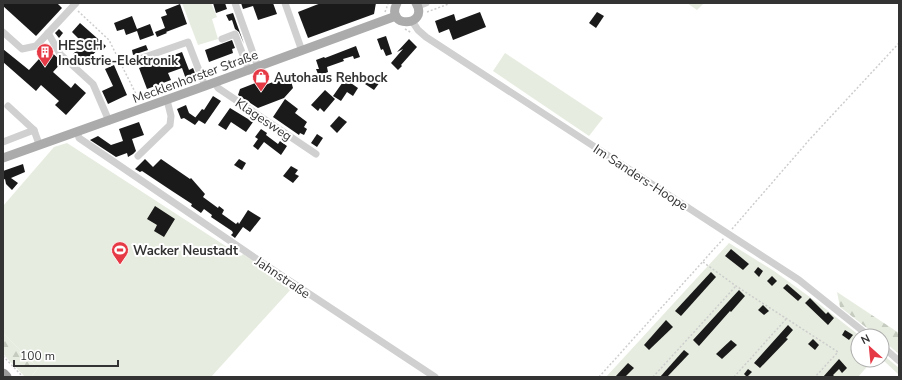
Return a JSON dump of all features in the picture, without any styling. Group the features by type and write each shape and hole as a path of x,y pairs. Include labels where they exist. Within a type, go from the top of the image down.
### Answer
{"highway":[{"path":"3,374 6,377"}],"main road":[{"path":"397,3 394,11 400,21 404,22 412,21 418,15 420,4"},
{"name":"Mecklenhorster Straße","path":"3,158 249,71 396,16"}],"street":[{"path":"235,3 258,67"},
{"path":"285,3 302,51"},
{"path":"3,32 22,49 36,46 74,5"},
{"name":"Im Sanders-Hoope","path":"412,21 418,30 426,37 798,280 859,328"},
{"path":"48,33 60,54 93,84 109,121"},
{"path":"222,39 235,34 249,71"},
{"path":"139,60 188,42 205,86"},
{"name":"Klagesweg","path":"215,83 218,88 316,154"},
{"path":"138,156 170,125 171,116 167,100"},
{"path":"8,106 34,130 40,144"},
{"path":"3,142 34,130"},
{"name":"Jahnstraße","path":"77,131 79,138 257,260 435,377"},
{"path":"890,353 899,361"}],"path":[{"path":"385,12 388,3"},
{"path":"431,10 451,3"},
{"path":"74,5 109,40 140,102"},
{"path":"762,195 810,139 899,43"},
{"path":"599,377 702,262 736,286 838,352 815,377"},
{"path":"653,377 736,286"},
{"path":"734,377 787,318"},
{"path":"3,356 23,377"}],"green space":[{"path":"182,3 211,3 217,17 212,19 218,39 198,45"},
{"path":"687,3 704,3 697,10"},
{"path":"505,53 603,118 589,136 493,71"},
{"name":"Wacker Neustadt","path":"67,143 241,256 243,254 293,287 211,377 31,377 38,368 3,333 3,206 54,147"},
{"path":"729,243 774,271 850,328 850,368 866,368 858,377 606,377"},
{"path":"837,292 899,333 899,354 890,347 890,328 867,328 840,307"},
{"path":"3,333 38,368 31,377 25,377 3,354"},
{"path":"890,361 899,368 899,375 890,367"}],"building":[{"path":"3,3 57,3 62,8 36,36 3,6"},
{"path":"213,3 225,3 227,9 216,13"},
{"path":"241,3 273,3 277,14 258,20 253,6 243,9"},
{"path":"321,3 376,3 374,14 308,38 298,12"},
{"path":"180,4 187,24 157,37 155,32 165,28 161,17 167,15 165,10"},
{"path":"480,12 486,27 453,40 449,29 439,33 435,21 454,14 456,21"},
{"path":"597,12 604,16 596,28 589,23"},
{"path":"233,13 244,44 239,32 235,29 232,20 229,21 226,15"},
{"path":"132,16 137,29 150,24 154,35 140,40 137,31 126,35 124,29 117,31 114,23"},
{"path":"80,23 106,46 103,50 100,47 87,61 89,62 85,66 80,62 78,64 72,58 75,55 73,54 79,48 76,46 81,41 72,32"},
{"path":"59,29 63,33 59,38 55,33"},
{"path":"386,36 392,54 386,56 383,49 381,50 377,39"},
{"path":"409,39 417,47 398,70 391,63 403,49 397,52"},
{"path":"232,40 235,48 232,49 233,53 209,62 205,50"},
{"path":"146,45 148,50 133,55 132,50"},
{"path":"356,46 360,57 354,59 353,56 343,59 344,61 327,67 328,72 321,75 318,74 316,69 319,69 316,60"},
{"path":"3,49 29,70 48,49 62,62 53,72 71,88 75,83 86,93 66,115 55,105 59,101 41,85 36,91 3,62"},
{"path":"182,52 189,70 193,68 197,78 187,82 182,68 168,73 171,80 147,89 139,68"},
{"path":"114,65 127,95 108,104 102,91 113,86 105,69"},
{"path":"371,76 380,82 374,90 365,84"},
{"name":"Autohaus Rehbock","path":"286,77 288,82 291,81 293,88 284,98 258,108 238,95 240,89 258,82 260,87"},
{"path":"345,79 358,88 353,96 347,92 341,101 333,96"},
{"path":"325,90 335,99 324,112 320,108 318,111 311,105"},
{"path":"213,96 221,101 205,124 195,118 202,109 204,110"},
{"path":"285,99 298,109 295,113 307,122 304,127 307,129 304,135 300,133 299,135 273,117"},
{"path":"186,105 189,113 199,120 195,125 184,118 181,119 177,109"},
{"path":"230,108 253,122 246,132 231,122 226,130 218,125"},
{"path":"339,116 347,122 337,133 330,126"},
{"path":"139,122 144,135 132,139 136,151 128,157 127,153 116,157 90,140 98,136 111,145 123,141 119,129"},
{"path":"261,129 278,144 280,141 287,146 281,155 264,142 258,150 253,146 258,139 255,137"},
{"path":"317,134 323,138 317,147 311,143"},
{"path":"145,159 153,167 161,159 190,179 191,178 205,194 203,197 218,208 219,206 224,210 222,214 236,224 238,222 239,224 248,210 261,218 250,232 243,227 235,238 231,235 233,233 232,231 211,217 212,215 204,209 201,213 191,206 192,204 142,171 140,172 135,169"},
{"path":"239,159 246,163 242,170 234,165"},
{"path":"23,164 25,172 11,178 18,183 12,190 6,184 5,179 3,180 3,171"},
{"path":"291,166 298,170 295,174 299,176 293,183 283,176"},
{"path":"155,206 175,219 164,237 154,231 157,225 147,219"},
{"path":"731,249 749,264 743,270 725,256"},
{"path":"758,267 763,271 759,277 754,272"},
{"path":"711,272 716,277 681,316 675,311"},
{"path":"772,276 777,281 772,286 767,281"},
{"path":"787,284 802,297 798,301 783,288"},
{"path":"739,290 745,296 699,346 693,340"},
{"path":"810,298 826,314 828,312 834,318 828,325 805,303"},
{"path":"763,305 769,311 764,315 758,310"},
{"path":"666,320 673,327 649,350 644,345"},
{"path":"788,325 793,330 786,338 788,339 760,368 754,363"},
{"path":"845,330 850,333 850,339 849,340 842,335"},
{"path":"813,339 819,345 815,350 808,344"},
{"path":"731,340 737,345 722,359 716,354"},
{"path":"684,350 689,354 667,377 660,377"},
{"path":"839,359 847,368 842,373 839,369 833,375 835,377 823,377"},
{"path":"628,363 634,368 625,377 615,377"},
{"path":"748,369 752,372 747,377 744,374"}],"place":[{"name":"HESCH Industrie-Elektronik","path":"45,67"},
{"name":"Autohaus Rehbock","path":"261,92"},
{"name":"Wacker Neustadt","path":"120,265"}]}
